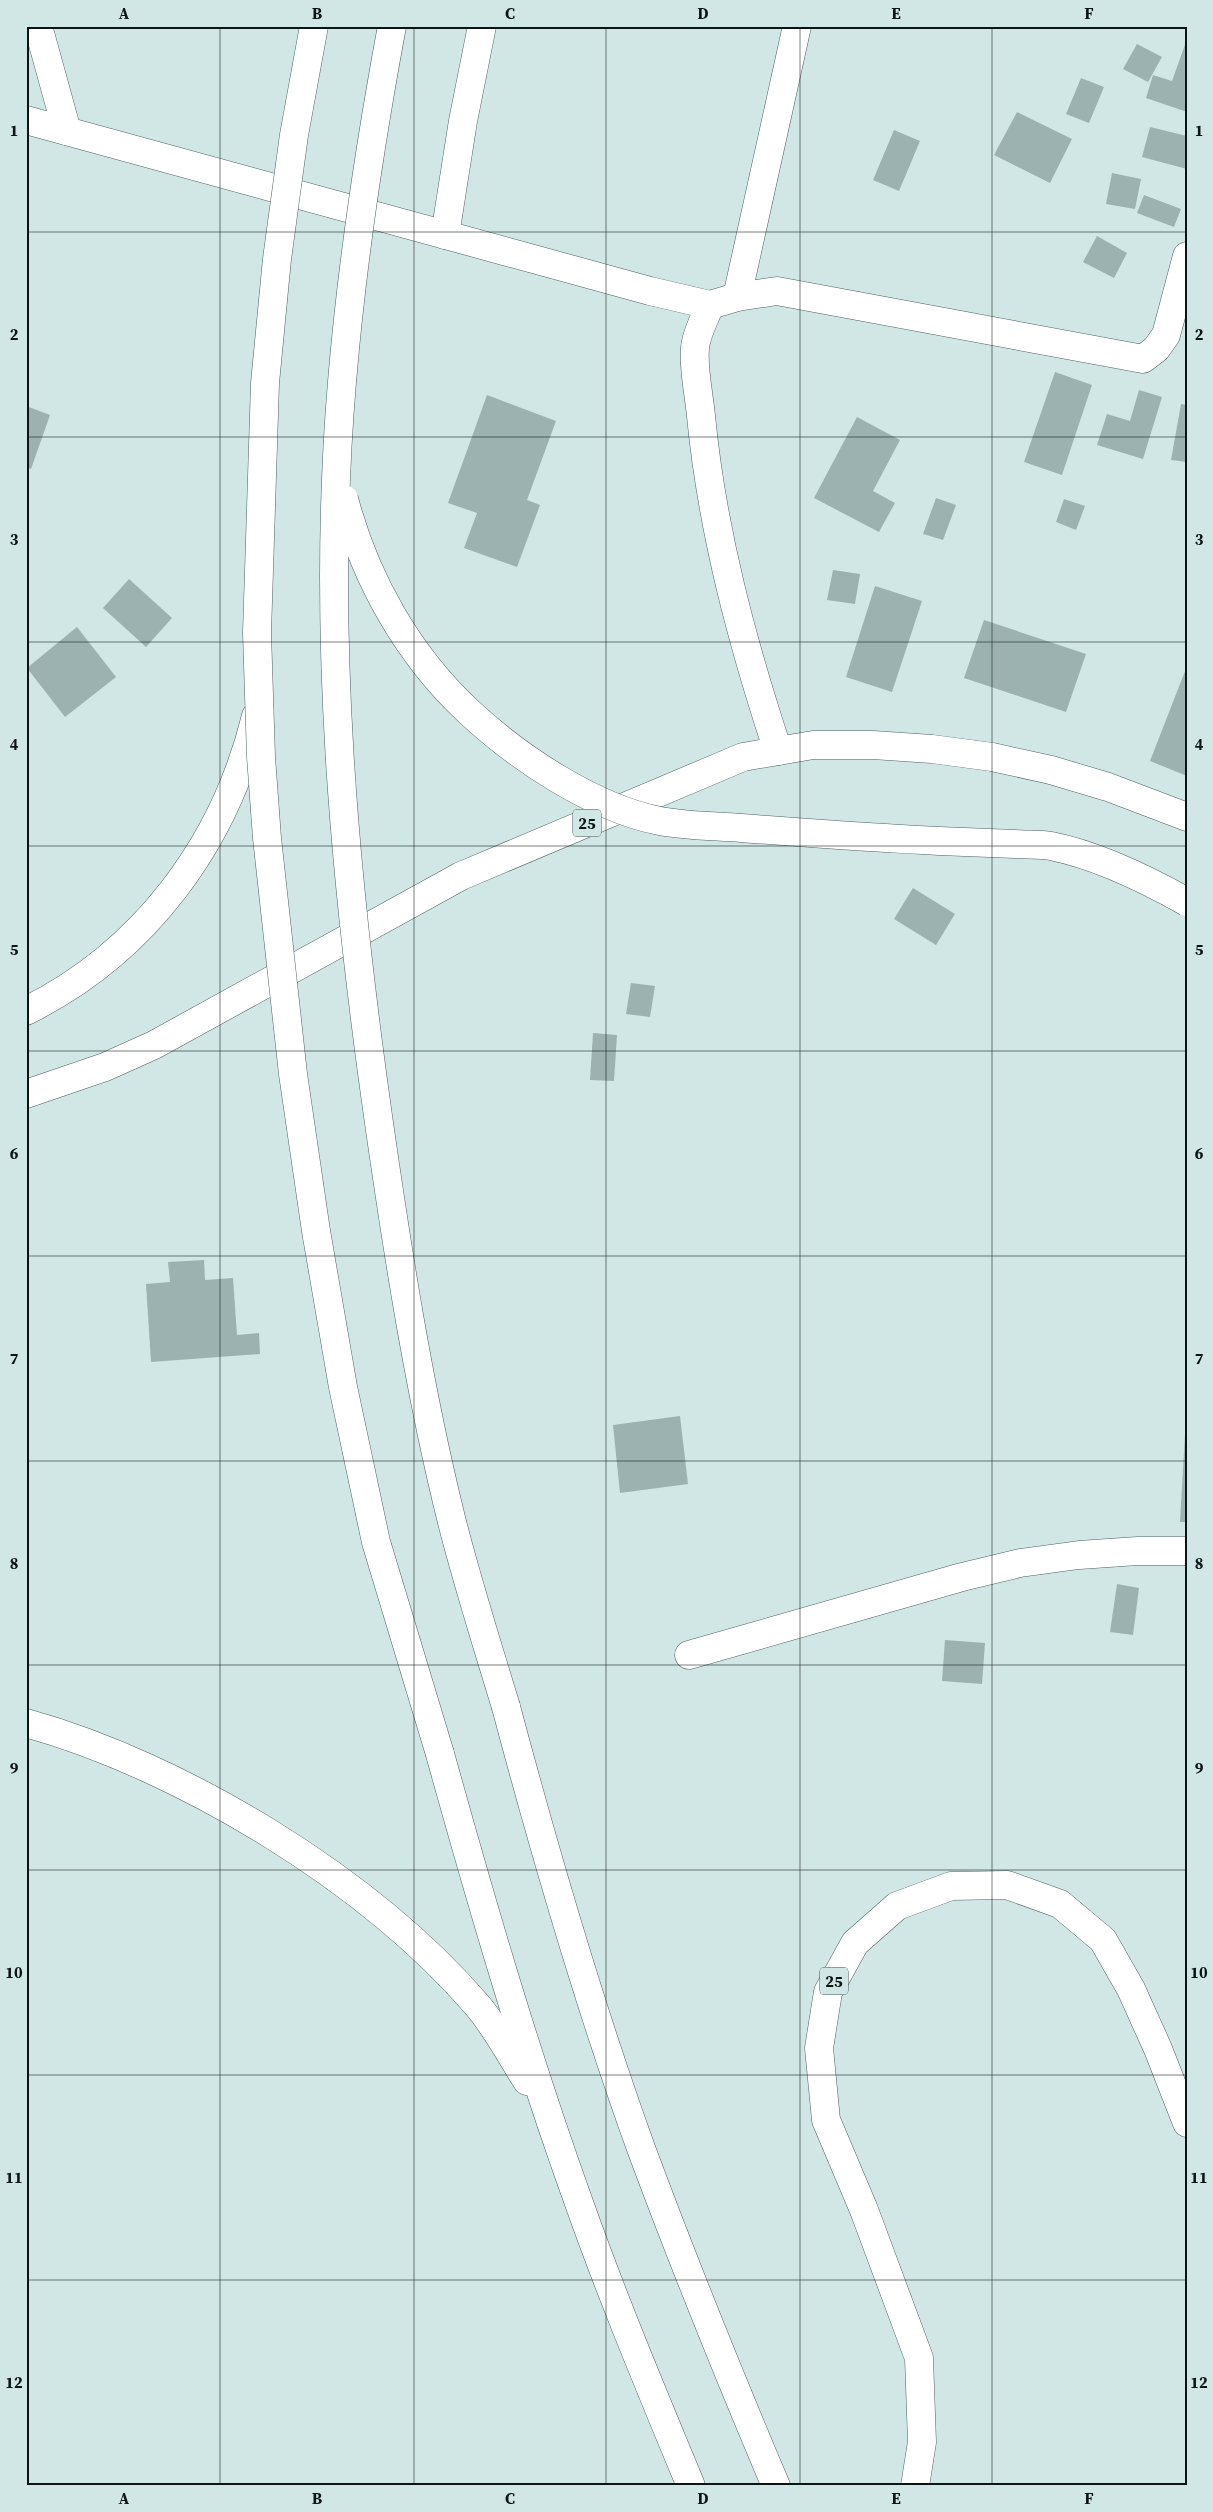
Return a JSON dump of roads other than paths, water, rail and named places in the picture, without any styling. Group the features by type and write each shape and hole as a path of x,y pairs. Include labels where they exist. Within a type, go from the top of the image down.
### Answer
{"main road":[{"path":"38,26 67,132"},
{"path":"314,26 293,144 277,259 265,383 257,633 266,820 275,917 293,1074 316,1230 343,1387 376,1542 440,1754 482,1905 548,2113 579,2203 634,2350 690,2486"},
{"path":"392,26 370,143 354,264 342,384 337,473 334,626 339,758 346,854 369,1058 392,1212 419,1366 451,1518 506,1707 546,1856 592,2004 642,2150 697,2294 776,2486"},
{"path":"445,235 463,121 482,26"},
{"path":"737,297 797,26"},
{"path":"26,120 650,291 710,305 737,297 777,291 1142,359 1156,349 1166,334 1187,256"},
{"path":"710,305 695,347 704,438 718,527 738,616 756,684 778,751"},
{"path":"337,473 350,522 368,570 392,616 421,659 454,698 491,733 530,761 571,786 614,806 660,821 830,835 1050,846 1107,864 1187,902"},
{"path":"26,1011 84,977 122,947 156,913 185,876 211,836 232,793 248,748 260,702"},
{"name":"25","path":"26,1094 105,1067 154,1044 461,876 743,757 813,745 872,745 932,749 992,757 1050,770 1108,787 1187,817"},
{"path":"689,1655 962,1577 1020,1563 1079,1554 1138,1550 1187,1551"},
{"path":"26,1723 98,1748 158,1774 226,1809 330,1874 418,1946 478,2006 548,2113"},
{"name":"25","path":"915,2486 922,2442 918,2358 864,2210 826,2120 819,2048 828,1992 855,1943 898,1906 951,1886 1006,1885 1060,1904 1103,1940 1131,1989 1187,2123"}]}
